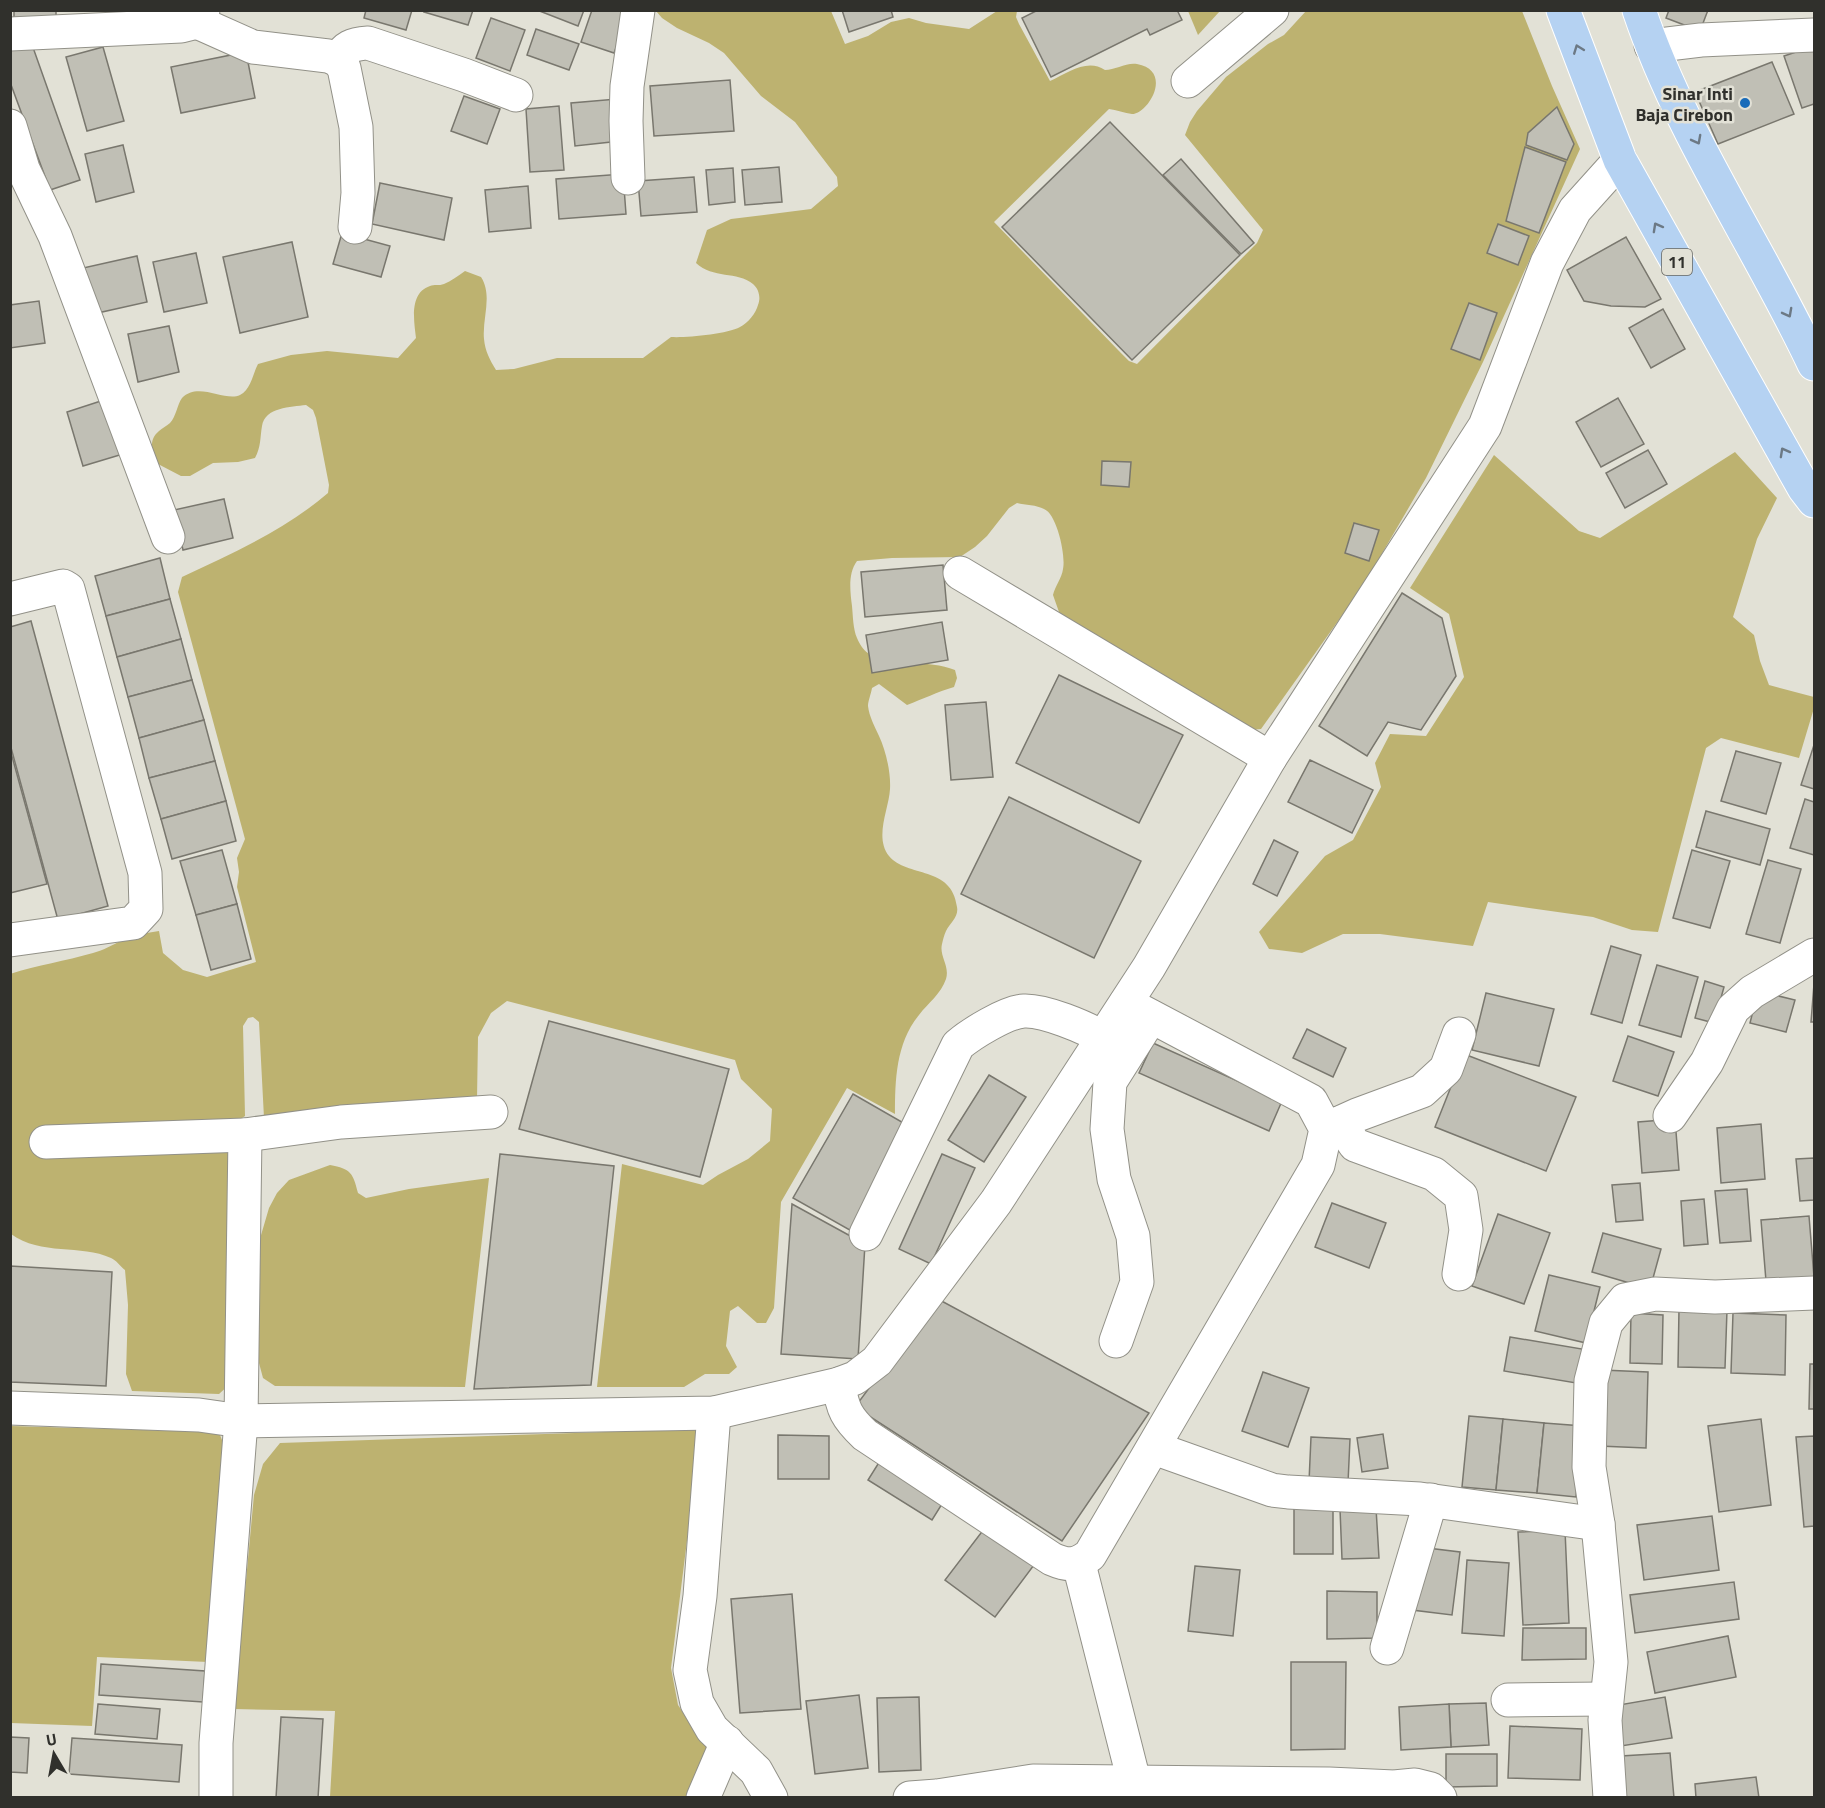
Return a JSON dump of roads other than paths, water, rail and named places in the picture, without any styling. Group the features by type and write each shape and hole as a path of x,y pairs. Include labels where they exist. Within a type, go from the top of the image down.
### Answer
{"highway":[{"name":"11","path":"1563,10 1620,160 1798,477 1815,501"},
{"path":"1639,10 1651,46 1681,111 1812,353"}],"street":[{"path":"628,178 627,86 638,10"},
{"path":"1188,81 1272,10"},
{"path":"10,34 181,26 200,16 253,47 328,56 338,60 344,68 356,127 358,193 355,227"},
{"path":"1651,46 1701,40 1815,35"},
{"path":"338,60 344,49 355,44 368,43 516,95"},
{"path":"10,126 23,169 55,236 168,537"},
{"path":"1116,1341 1137,1282 1133,1236 1114,1179 1107,1129 1110,1082 1138,1010 1149,967 1270,758 1485,426 1547,263 1575,210 1620,160"},
{"path":"960,573 1270,758"},
{"path":"10,598 63,586 68,589 145,873 146,909 133,923 10,940"},
{"path":"1670,1116 1707,1062 1733,1009 1752,992 1815,955"},
{"path":"10,1408 199,1415 241,1421 714,1413 839,1384 855,1378 877,1361 996,1202 1103,1038 1138,1010"},
{"path":"1138,1010 1311,1101 1333,1126 1355,1145 1434,1174 1461,1196 1466,1230 1459,1274"},
{"path":"866,1234 958,1045 973,1032 1023,1011 1052,1016 1103,1038"},
{"path":"839,1384 841,1403 846,1414 865,1435 1052,1559 1066,1565 1079,1564 1090,1555 1318,1166 1333,1126 1422,1091 1446,1069 1459,1034"},
{"path":"46,1142 245,1135 341,1122 490,1112"},
{"path":"216,1797 216,1743 241,1421 245,1135"},
{"path":"1610,1797 1605,1720 1611,1662 1598,1524 1590,1467 1591,1381 1606,1323 1625,1300 1655,1294 1715,1297 1815,1293"},
{"path":"714,1413 700,1596 690,1670 697,1703 712,1729 756,1771 771,1797"},
{"path":"1154,1448 1272,1490 1431,1500 1598,1524"},
{"path":"1387,1648 1431,1500"},
{"path":"1079,1564 1134,1781"},
{"path":"1508,1700 1606,1699"},
{"path":"704,1797 727,1742"},
{"path":"910,1797 937,1796 1033,1781 1329,1784 1394,1787 1415,1785 1431,1789 1440,1797"}],"place":[{"name":"Sinar Inti Baja Cirebon","path":"1745,103"}]}
